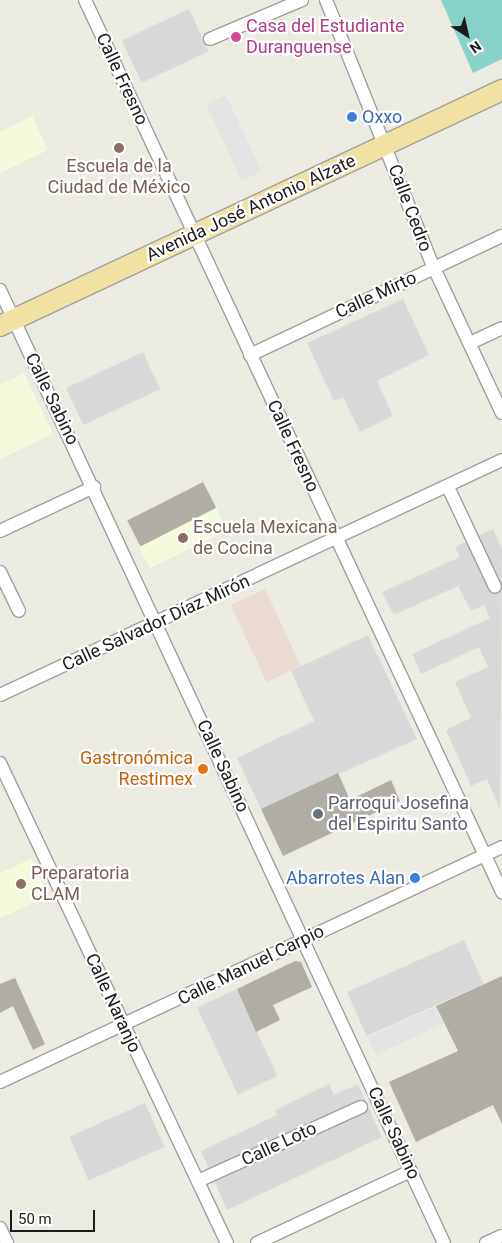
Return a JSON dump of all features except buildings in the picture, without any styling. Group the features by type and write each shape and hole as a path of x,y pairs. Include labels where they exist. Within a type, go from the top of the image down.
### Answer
{"main road":[{"name":"Avenida José Antonio Alzate","path":"7,323 502,90"}],"street":[{"name":"Calle Fresno","path":"85,0 502,892"},
{"path":"210,39 302,0"},
{"name":"Calle Cedro","path":"326,0 386,144 434,268 502,412"},
{"name":"Calle Mirto","path":"250,355 502,236"},
{"name":"Calle Sabino","path":"0,290 7,323 94,487 444,1243"},
{"path":"470,343 502,328"},
{"name":"Calle Salvador Díaz Mirón","path":"0,695 448,487 502,460"},
{"path":"0,531 94,487"},
{"path":"448,487 495,587"},
{"path":"0,572 19,612"},
{"name":"Calle Naranjo","path":"0,763 227,1243"},
{"name":"Calle Manuel Carpio","path":"0,1082 124,1026 502,847"},
{"name":"Calle Loto","path":"198,1181 361,1107"},
{"path":"257,1243 411,1171"},
{"path":"0,1228 7,1243"},
{"path":"486,1243 502,1236"}],"shaded area":[{"path":"441,0 502,0 502,59 473,73"},
{"path":"189,9 209,52 142,83 122,40"},
{"path":"226,95 261,171 242,180 206,104"},
{"path":"32,116 48,150 0,173 0,132"},
{"path":"403,299 429,355 377,381 393,416 360,432 343,397 334,401 307,343"},
{"path":"143,352 160,389 83,425 66,388"},
{"path":"24,373 53,434 0,459 0,385"},
{"name":"Escuela Mexicana de Cocina","path":"216,508 227,530 150,568 139,546"},
{"path":"493,529 502,549 500,809 487,779 471,786 446,730 471,718 455,682 488,667 479,647 421,674 412,654 490,618 484,605 471,611 458,586 394,615 382,592 460,557 455,547"},
{"path":"265,589 301,666 266,682 231,605"},
{"path":"368,635 417,739 261,809 237,758 314,721 291,671"},
{"name":"Preparatoria CLAM","path":"31,859 48,896 0,918 0,873"},
{"path":"464,940 484,984 367,1036 347,992"},
{"path":"237,989 278,1076 238,1095 197,1008"},
{"path":"436,1006 444,1023 376,1055 368,1038"},
{"path":"329,1084 334,1095 358,1084 382,1137 227,1210 201,1151 277,1115 275,1110"},
{"path":"145,1103 165,1147 89,1181 69,1137"}],"place":[{"name":"Casa del Estudiante Duranguense","path":"236,37"},
{"name":"Oxxo","path":"352,117"},
{"name":"Escuela de la Ciudad de México","path":"119,148"},
{"name":"Escuela Mexicana de Cocina","path":"183,538"},
{"name":"Gastronómica Restimex","path":"203,769"},
{"name":"Parroqui Josefina del Espiritu Santo","path":"318,814"},
{"name":"Abarrotes Alan","path":"415,878"},
{"name":"Preparatoria CLAM","path":"21,884"}]}
